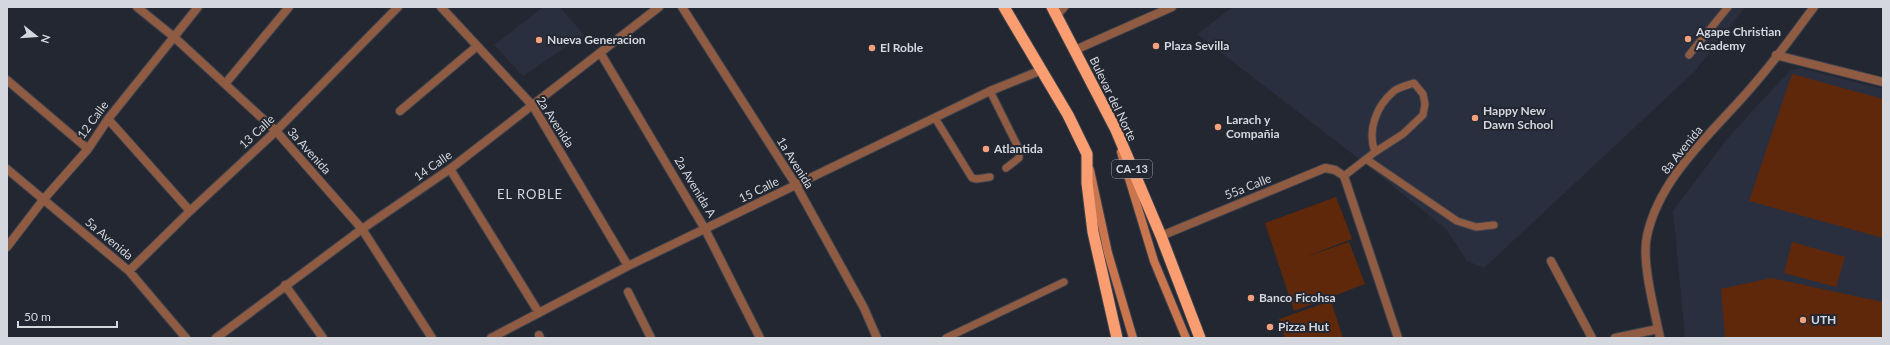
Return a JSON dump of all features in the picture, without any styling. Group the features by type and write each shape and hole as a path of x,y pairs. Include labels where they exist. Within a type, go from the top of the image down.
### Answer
{"highway":[{"path":"1004,7 1068,115 1087,154 1087,183 1093,232 1117,338"},
{"name":"Bulevar del Norte","path":"1058,10 1075,50 1116,130 1161,236 1200,338"}],"main road":[{"path":"1116,130 1126,171 1154,261 1186,338"},
{"path":"1087,154 1108,253 1133,338"}],"street":[{"name":"3a Avenida","path":"137,7 174,37 276,131 362,229 432,338"},
{"name":"12 Calle","path":"7,247 43,200 88,149 108,118 198,7"},
{"path":"225,84 289,7"},
{"name":"13 Calle","path":"129,271 190,211 276,131 398,7"},
{"name":"2a Avenida","path":"440,7 533,106 628,266"},
{"name":"14 Calle","path":"216,338 362,229 450,169 601,54 659,7"},
{"name":"1a Avenida","path":"682,7 796,185 864,308 877,338"},
{"path":"1075,50 1172,7"},
{"name":"8a Avenida","path":"1660,338 1647,268 1646,252 1646,237 1658,203 1680,167 1757,81 1814,7"},
{"path":"400,111 476,47"},
{"name":"2a Avenida A","path":"601,54 705,229 760,338"},
{"path":"1776,56 1883,82"},
{"name":"15 Calle","path":"491,338 628,266 935,118 990,92 1042,70"},
{"path":"7,80 88,149"},
{"path":"108,118 190,211"},
{"name":"55a Calle","path":"1161,236 1325,168 1335,170 1344,176"},
{"name":"5a Avenida","path":"7,169 129,271 186,338"},
{"path":"450,169 539,313"},
{"path":"1344,176 1398,338"},
{"path":"1551,261 1592,338"},
{"path":"286,285 323,338"},
{"path":"628,292 651,338"},
{"path":"1615,338 1658,329"}],"lane":[{"path":"1689,55 1728,7"},
{"path":"1344,176 1375,152 1403,134 1423,115 1426,104 1423,94 1414,83 1395,90 1381,104 1374,121 1371,142 1375,152"},
{"path":"990,92 1019,149 1019,158 1006,168"},
{"path":"935,118 972,178 977,179 990,177"},
{"path":"1366,159 1457,221 1476,227 1494,225"},
{"path":"946,338 1064,282"}],"shaded area":[{"name":"Nueva Generacion","path":"543,7 560,7 584,35 523,76 494,45"},
{"name":"Happy New Dawn School","path":"1233,7 1745,7 1695,71 1484,268 1467,261 1446,229 1368,166 1197,34"},
{"path":"1800,68 1883,89 1883,338 1685,338 1673,211 1728,138 1790,71"},
{"path":"1792,74 1883,99 1883,238 1749,201"},
{"path":"1336,197 1352,239 1305,257 1349,242 1365,284 1294,311 1265,223"},
{"path":"1792,242 1845,257 1836,287 1784,273"},
{"name":"UTH","path":"1771,278 1883,302 1883,338 1725,338 1721,289"},
{"path":"1331,301 1343,338 1285,338 1279,319"}],"place":[{"name":"Agape Christian Academy","path":"1688,39"},
{"name":"Nueva Generacion","path":"539,40"},
{"name":"Plaza Sevilla","path":"1156,46"},
{"name":"El Roble","path":"872,48"},
{"name":"Happy New Dawn School","path":"1475,118"},
{"name":"Larach y Compañia","path":"1218,127"},
{"name":"Atlantida","path":"986,149"},
{"name":"Banco Ficohsa","path":"1251,298"},
{"name":"UTH","path":"1803,320"},
{"name":"Pizza Hut","path":"1270,327"}],"district":[{"name":"EL ROBLE","path":"530,194"}]}
